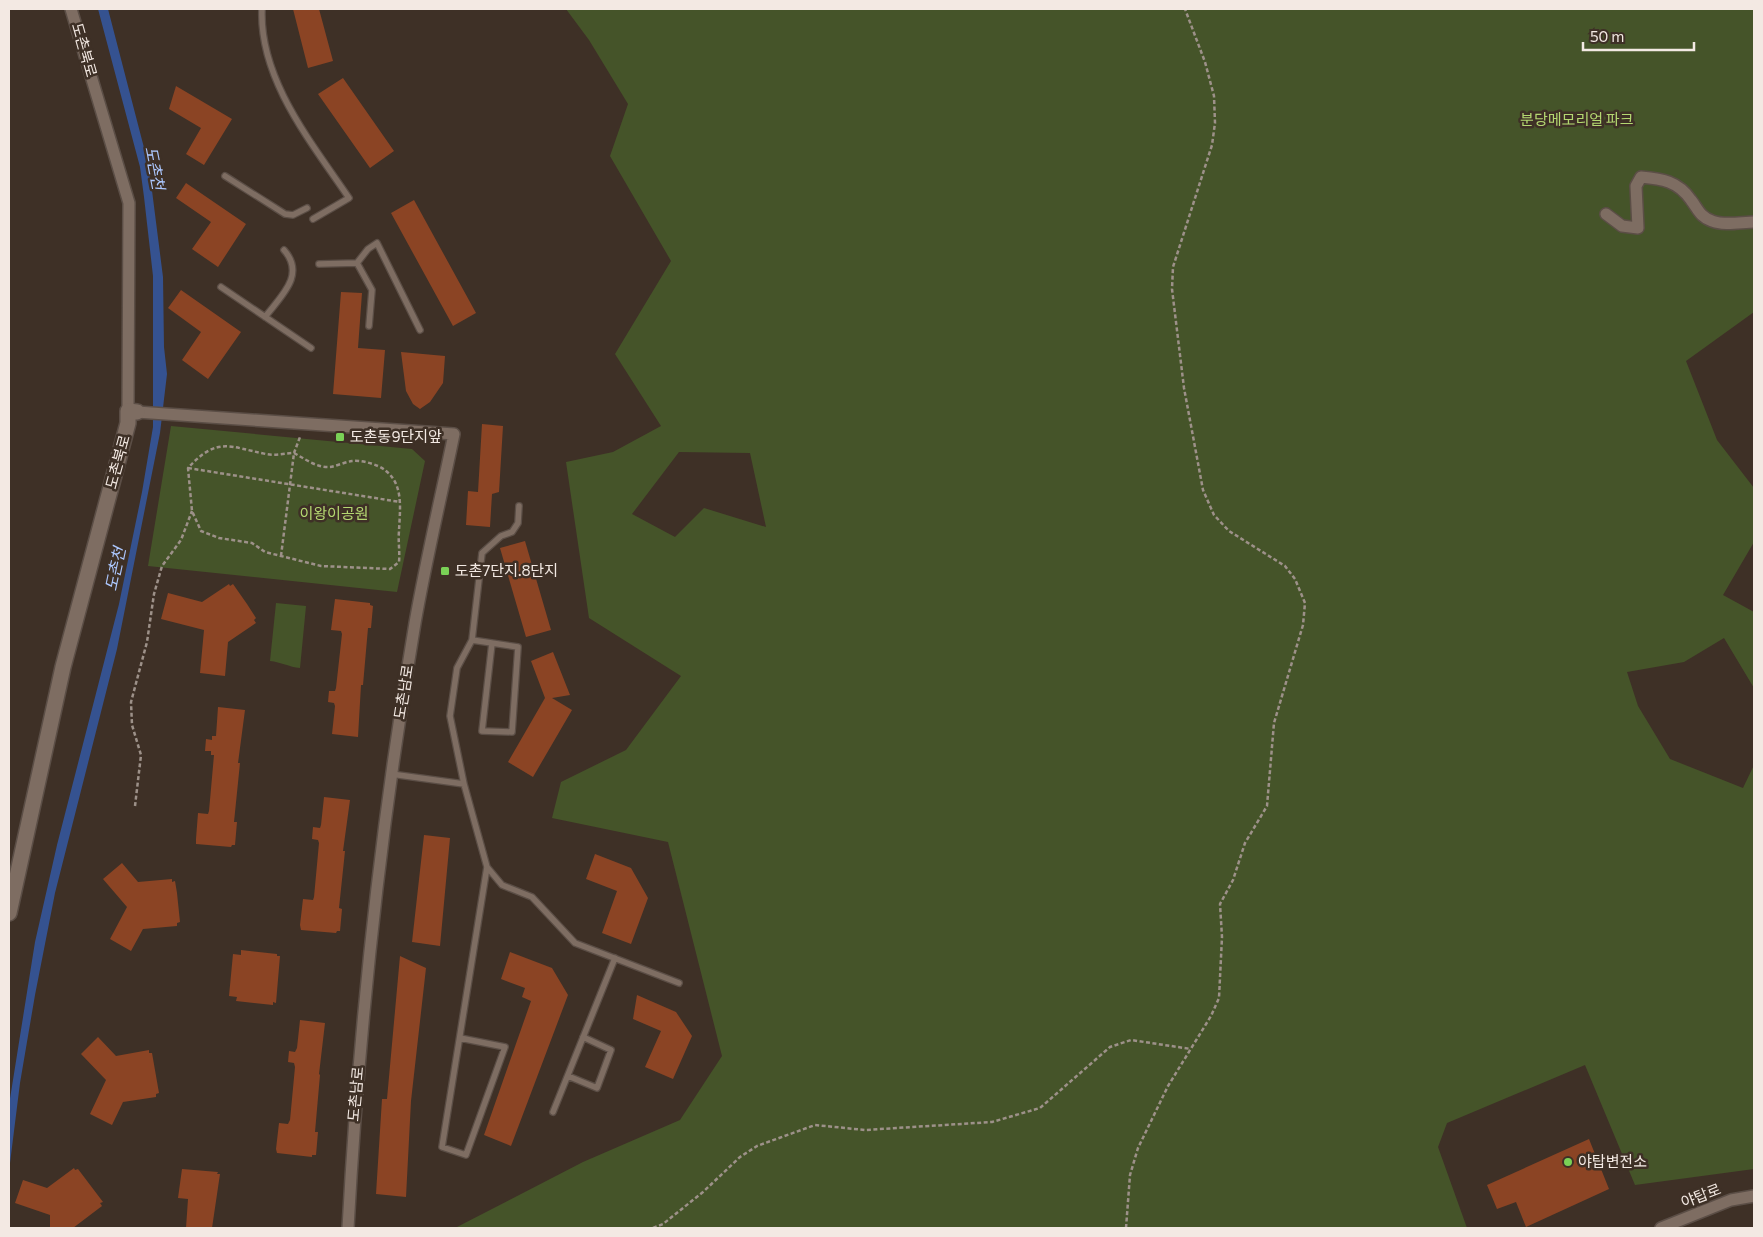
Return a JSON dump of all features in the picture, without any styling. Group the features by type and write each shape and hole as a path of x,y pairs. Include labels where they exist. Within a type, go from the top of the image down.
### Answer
{"street":[{"name":"도촌북로","path":"9,913 64,667 132,411 129,203 71,9"},
{"path":"1606,214 1622,226 1638,228 1636,186 1641,178 1661,179 1676,184 1690,198 1700,215 1714,222 1754,222"},
{"name":"도촌남로","path":"132,411 454,434 415,622 392,774 354,1112 348,1228"},
{"name":"야탑로","path":"1668,1227 1731,1200 1754,1196"}],"lane":[{"path":"262,9 262,24 269,62 282,94 349,198 313,219"},
{"path":"225,176 285,214 293,215 307,208"},
{"path":"357,263 368,249 377,243 420,330"},
{"path":"265,317 292,277 294,268 292,258 284,250"},
{"path":"319,264 357,263"},
{"path":"357,263 372,290 369,326"},
{"path":"221,287 311,348"},
{"path":"520,506 518,523 512,532 501,536 482,552 472,640 457,668 450,716 464,784 488,867 502,885 532,897 575,943 679,983"},
{"path":"472,640 492,643 518,647 512,732 482,731 492,643"},
{"path":"392,774 464,784"},
{"path":"460,1038 505,1047 466,1155 442,1147 488,867"},
{"path":"553,1112 615,958"},
{"path":"568,1076 597,1088 611,1050 583,1037"}],"path":[{"path":"1126,1228 1130,1175 1138,1148 1151,1118 1212,1016 1219,998 1222,937 1220,904 1233,880 1245,843 1267,806 1274,722 1303,625 1305,603 1295,579 1285,566 1229,531 1214,515 1203,490 1184,388 1172,289 1174,267 1212,145 1215,124 1214,96 1206,62 1184,9"},
{"path":"281,556 294,453 304,423"},
{"path":"229,444 268,455 294,453 313,464 322,466 330,467 353,460 373,463 384,469 394,480 400,502 399,562 390,569 321,566 264,552 252,543 219,538 201,531 192,511 188,468 200,455 229,444"},
{"path":"188,468 400,502"},
{"path":"135,806 141,755 132,725 131,702 147,642 154,594 162,566 182,540 192,511"},
{"path":"652,1228 662,1224 683,1208 740,1157 757,1146 815,1125 865,1130 992,1122 1040,1108 1110,1047 1130,1040 1191,1049"}],"green space":[{"name":"분당메모리얼 파크","path":"566,9 1754,9 1754,312 1686,361 1717,440 1754,488 1754,542 1723,595 1754,612 1754,688 1724,638 1684,662 1627,672 1638,706 1670,759 1743,788 1754,765 1754,1169 1635,1185 1585,1065 1447,1123 1438,1147 1467,1228 455,1228 583,1162 680,1120 722,1056 668,842 552,818 561,782 626,750 681,676 589,618 566,462 613,452 661,426 615,354 671,261 610,156 628,104 589,40","holes":["679,452 750,453 766,527 704,508 675,537 632,514"]},
{"name":"이왕이공원","path":"171,426 412,449 425,461 397,592 148,566"},
{"path":"276,603 306,606 300,668 270,661"}],"water":[{"path":"98,9 108,9 149,167 163,277 164,347 167,374 160,433 117,649 55,893 20,1083 9,1171 9,1105 35,942 57,845 119,604 153,427 153,276 144,197 140,167"}],"building":[{"path":"293,9 319,9 333,61 308,68"},
{"path":"343,78 394,151 370,168 318,94"},
{"path":"176,86 232,119 204,165 186,154 201,128 169,109"},
{"path":"186,183 246,224 218,267 192,249 211,222 176,198"},
{"path":"414,200 476,313 453,326 391,213"},
{"path":"181,290 241,332 208,379 182,360 201,332 168,308"},
{"path":"341,292 362,293 358,348 385,350 381,398 333,394"},
{"path":"401,352 445,356 443,383 430,402 420,409 413,404 406,391"},
{"path":"482,424 503,426 499,492 492,494 490,527 466,525 468,491 478,492"},
{"path":"525,541 551,630 526,637 500,548"},
{"path":"229,584 230,586 233,584 247,604 256,618 254,620 256,623 228,642 225,676 200,673 204,630 161,619 168,593 202,602"},
{"path":"335,599 370,603 373,606 371,628 368,628 363,685 361,685 358,737 332,734 335,706 334,703 328,702 329,691 335,691 336,688 342,634 341,631 331,630"},
{"path":"553,652 570,695 552,698 572,710 533,777 508,762 545,698 531,661"},
{"path":"218,707 245,710 238,763 240,763 234,822 237,822 235,845 231,847 196,844 198,813 208,814 209,811 214,755 211,755 211,751 205,751 206,739 212,740 212,736 216,736"},
{"path":"324,797 350,800 343,851 345,851 339,908 342,909 340,931 336,933 301,930 300,925 303,899 313,900 314,897 319,843 318,840 312,839 313,827 320,828"},
{"path":"424,835 450,838 440,946 412,942"},
{"path":"595,854 631,868 648,898 631,944 602,933 617,891 586,879"},
{"path":"122,863 138,882 172,879 172,882 175,881 180,922 177,923 177,926 143,929 131,951 110,939 127,907 103,879"},
{"path":"241,950 277,954 277,956 280,956 276,1003 273,1002 273,1005 236,1001 237,997 229,996 233,954 241,955"},
{"path":"510,952 552,968 568,995 511,1146 484,1135 531,1001 522,997 525,988 501,979"},
{"path":"400,956 426,968 411,1101 406,1197 376,1194 382,1099 387,1099"},
{"path":"637,995 676,1012 692,1036 673,1079 645,1067 661,1031 633,1019"},
{"path":"300,1020 325,1023 315,1132 318,1132 316,1155 312,1155 312,1157 277,1153 276,1149 279,1123 288,1124 290,1120 295,1067 294,1063 288,1062 289,1051 295,1052 297,1048"},
{"path":"98,1037 116,1056 149,1050 149,1053 152,1053 159,1093 156,1094 156,1097 123,1102 112,1125 90,1114 106,1080 81,1054"},
{"name":"야탑변전소","path":"1589,1139 1609,1189 1526,1227 1516,1202 1497,1209 1487,1185"},
{"path":"74,1168 75,1170 78,1169 103,1202 100,1203 102,1206 73,1228 50,1228 50,1215 15,1203 23,1180 47,1188"},
{"path":"182,1169 218,1172 217,1174 220,1174 212,1228 186,1228 188,1199 178,1198"}],"place":[{"name":"도촌동9단지앞","path":"340,437"},
{"name":"도촌7단지.8단지","path":"445,571"},
{"name":"야탑변전소","path":"1568,1162"}],"water label":[{"name":"도촌천","path":"155,168"},
{"name":"도촌천","path":"115,569"}]}
